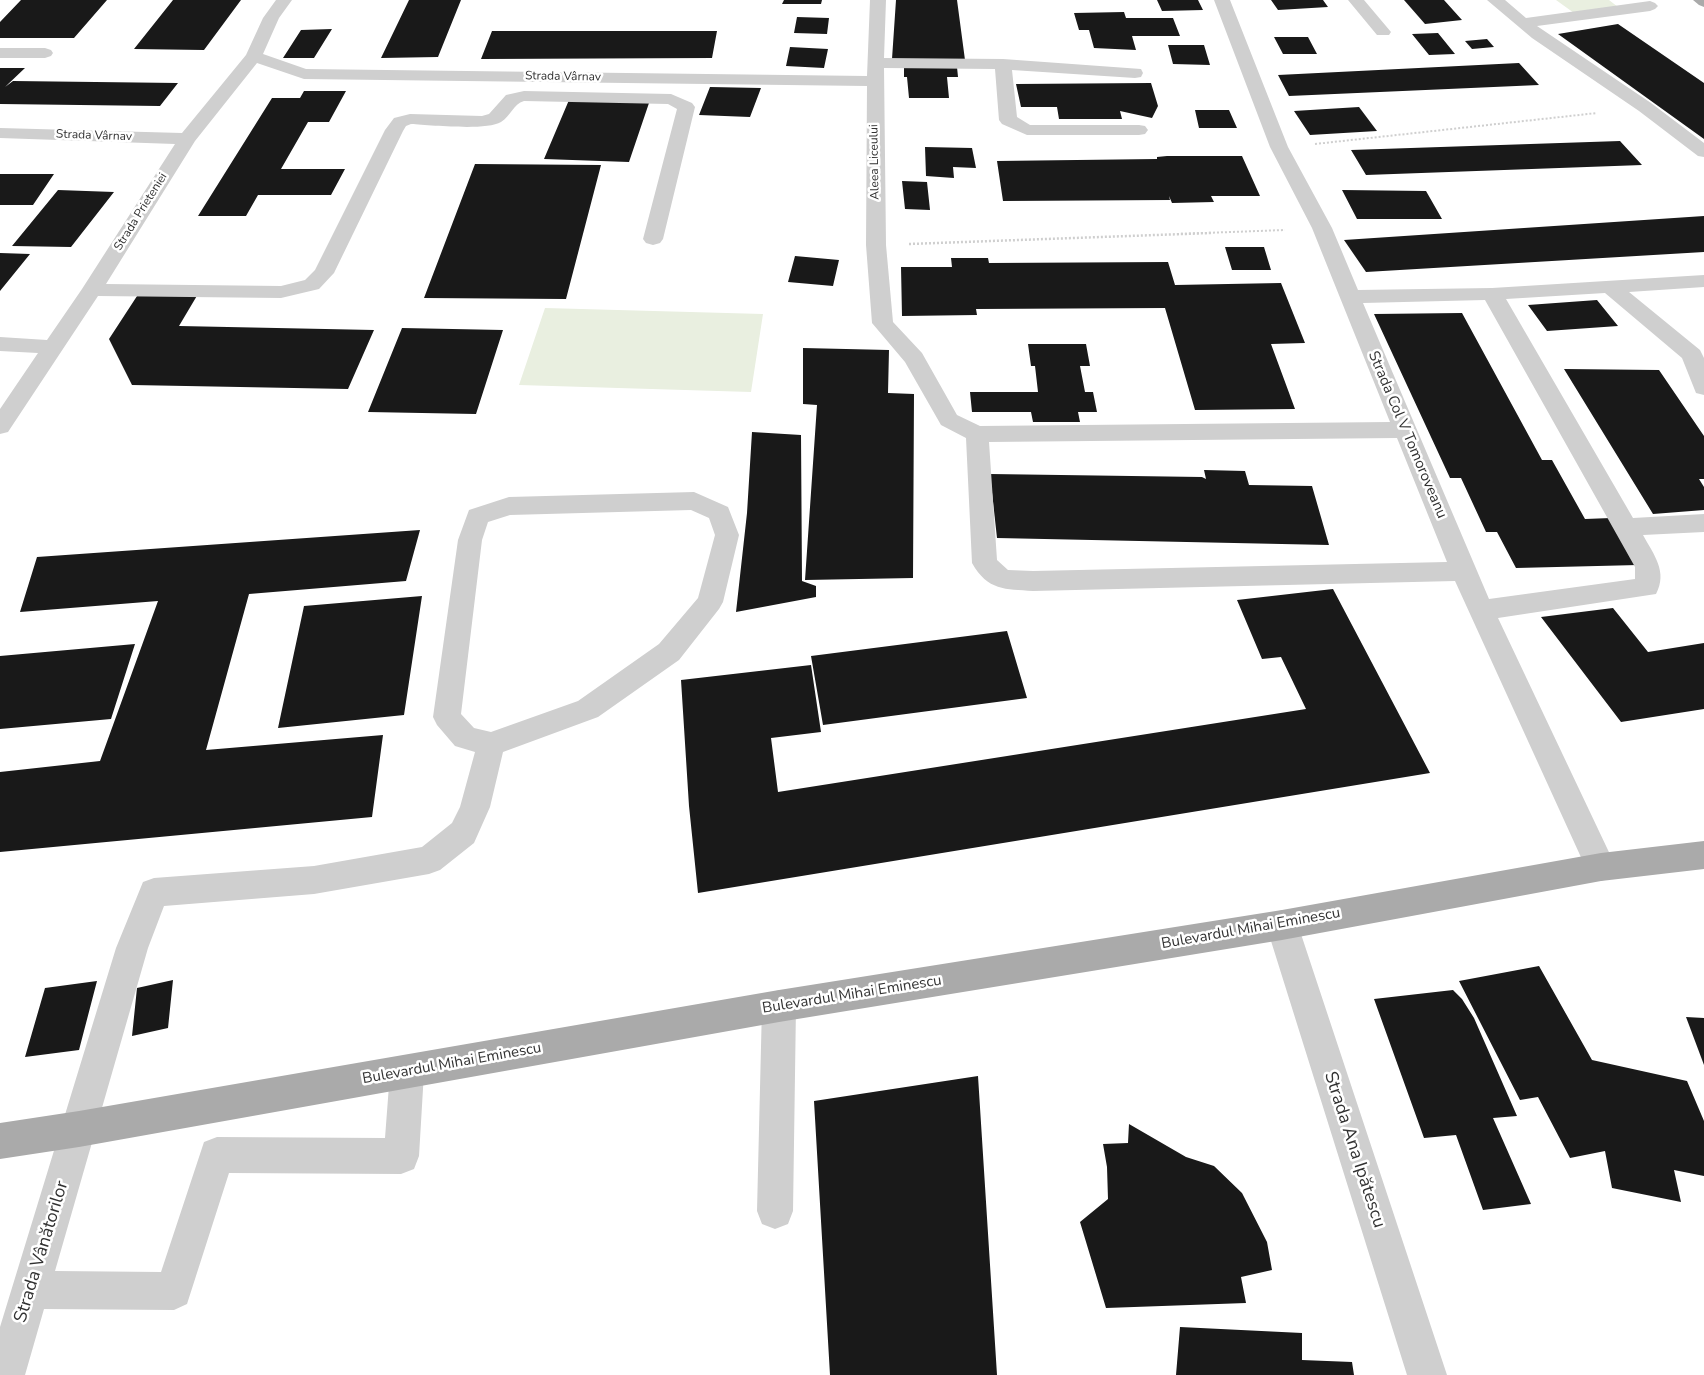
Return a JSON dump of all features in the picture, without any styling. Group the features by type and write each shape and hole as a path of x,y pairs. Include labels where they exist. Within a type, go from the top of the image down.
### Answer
{"main road":[{"name":"Bulevardul Mihai Eminescu","path":"0,1141 79,1129 779,1006 1282,925 1601,867 1704,855"}],"street":[{"name":"Strada Prieteniei","path":"0,426 92,290 187,139 254,56 271,18 284,0"},
{"name":"Aleea Liceului","path":"878,0 875,72 876,245 884,323 914,358 948,420 977,434"},
{"name":"Strada Col V Tomoroveanu","path":"1222,0 1279,148 1322,228 1463,570 1601,867"},
{"path":"1356,0 1383,32"},
{"path":"1495,0 1522,24 1645,107 1704,152"},
{"path":"1522,24 1650,6"},
{"path":"0,53 44,53"},
{"name":"Strada Vârnav","path":"254,56 304,74 875,72 1003,64 1135,73"},
{"path":"1003,64 1008,120 1027,130 1139,130"},
{"path":"92,290 281,292 312,285 324,273 394,130 400,122 410,119 482,121 495,118 512,98 524,96 671,99 686,107 653,239"},
{"name":"Strada Vârnav","path":"0,134 187,139"},
{"path":"1350,297 1492,294 1704,281"},
{"path":"1610,286 1698,353 1704,388"},
{"path":"1482,610 1647,587 1648,567 1492,294"},
{"path":"0,344 52,347"},
{"path":"1404,430 977,434 985,563 1001,580 1053,581 1463,570"},
{"path":"694,501 719,513 727,535 710,602 669,652 588,709 492,744 465,738 447,717 470,540 478,516 509,506 694,501"},
{"path":"1626,527 1704,523"},
{"name":"Strada Vânătorilor","path":"5,1375 132,948 154,892 314,880 429,860 463,833 475,808 492,744"},
{"name":"Strada Ana Ipătescu","path":"1282,925 1427,1375"},
{"path":"776,1211 779,1006"},
{"path":"31,1290 174,1291 217,1155 401,1156 407,1072"}],"path":[{"path":"1279,148 1420,134 1645,107"},
{"path":"876,245 1322,228"}],"green space":[{"path":"1556,0 1609,0 1618,7 1574,13"},
{"path":"545,308 763,314 751,392 519,385"}],"building":[{"path":"21,0 107,0 74,38 0,38 0,22"},
{"path":"173,0 241,0 204,50 134,49"},
{"path":"409,0 461,0 438,57 381,58"},
{"path":"784,0 822,0 821,4 782,4"},
{"path":"896,0 957,0 965,60 892,59"},
{"path":"1157,0 1198,0 1203,10 1162,11"},
{"path":"1271,0 1323,0 1328,7 1278,10"},
{"path":"1404,0 1444,0 1462,20 1425,24"},
{"path":"1124,12 1126,18 1173,18 1180,36 1132,36 1136,50 1094,48 1089,30 1079,30 1074,13"},
{"path":"797,17 829,18 827,34 794,33"},
{"path":"1618,24 1704,83 1704,139 1558,34"},
{"path":"332,29 314,58 283,58 301,30"},
{"path":"492,31 717,31 712,58 481,59"},
{"path":"1438,33 1455,54 1429,55 1412,34"},
{"path":"1274,37 1308,37 1317,54 1283,54"},
{"path":"1487,39 1494,47 1472,49 1465,41"},
{"path":"1168,45 1204,45 1210,65 1173,64"},
{"path":"790,47 828,49 824,68 786,66"},
{"path":"1519,63 1539,85 1289,96 1278,75"},
{"path":"904,67 957,67 958,77 947,77 949,98 909,98 907,77 904,77"},
{"path":"0,68 25,68 5,87 13,81 178,83 160,106 0,104"},
{"path":"1151,83 1158,106 1152,118 1120,111 1122,119 1059,119 1057,107 1021,107 1016,84"},
{"path":"710,87 761,88 750,117 699,115"},
{"path":"304,91 346,91 329,122 308,122 281,169 345,169 331,195 258,195 246,216 198,216 272,98 300,98"},
{"path":"569,100 649,103 629,162 544,159"},
{"path":"1359,107 1377,131 1310,135 1294,111"},
{"path":"1195,110 1229,110 1237,128 1199,128"},
{"path":"1620,141 1642,165 1366,175 1351,150"},
{"path":"925,147 972,148 976,168 953,167 954,178 926,176"},
{"path":"1242,156 1260,196 1211,196 1214,202 1172,203 1169,196 1170,200 1003,201 997,161 1157,159 1157,157"},
{"path":"475,164 601,165 566,299 424,298"},
{"path":"0,174 54,174 33,205 0,205"},
{"path":"902,181 927,182 930,210 905,209"},
{"path":"58,190 114,192 71,247 12,246"},
{"path":"1342,190 1426,191 1442,219 1357,219"},
{"path":"1704,216 1704,252 1366,272 1344,240"},
{"path":"1225,247 1264,247 1271,270 1232,270"},
{"path":"0,253 30,254 0,291"},
{"path":"795,256 839,260 833,286 788,282"},
{"path":"951,258 988,258 989,263 1168,262 1175,285 1281,283 1305,343 1271,344 1295,409 1195,410 1165,308 976,309 977,315 902,316 901,267 952,267"},
{"path":"139,293 198,294 179,326 374,330 348,389 132,385 109,339"},
{"path":"1597,300 1618,326 1547,331 1528,305"},
{"path":"1462,313 1542,460 1552,460 1585,519 1611,518 1638,565 1516,568 1497,532 1486,532 1461,478 1450,478 1374,314"},
{"path":"402,328 503,330 476,414 368,412"},
{"path":"1028,344 1086,344 1090,366 1080,366 1085,392 1093,392 1097,412 1078,412 1080,422 1033,422 1031,412 972,412 970,392 1038,392 1035,366 1031,366"},
{"path":"803,348 889,350 888,393 914,394 913,578 805,580 817,405 803,404"},
{"path":"1564,369 1659,370 1704,436 1704,479 1699,479 1704,487 1704,510 1653,514"},
{"path":"752,432 801,435 802,581 816,586 816,597 736,612 747,513"},
{"path":"1204,470 1245,471 1249,485 1312,486 1329,545 997,538 990,474 1202,477 1206,479"},
{"path":"420,530 406,581 249,594 206,750 383,735 372,817 0,852 0,772 100,761 158,601 20,612 37,557"},
{"path":"1333,589 1430,773 698,893 689,806 681,680 811,665 821,732 771,738 778,792 1306,709 1281,657 1262,659 1237,600"},
{"path":"422,596 404,715 278,728 304,606"},
{"path":"1613,608 1648,652 1704,643 1704,709 1621,722 1541,617"},
{"path":"1007,631 1027,698 823,725 811,656"},
{"path":"135,644 111,719 0,729 0,656"},
{"path":"1539,966 1592,1060 1687,1081 1704,1121 1704,1176 1674,1170 1681,1202 1612,1188 1605,1151 1570,1158 1538,1097 1520,1100 1459,981"},
{"path":"173,980 168,1028 132,1036 137,988"},
{"path":"97,981 79,1050 25,1057 45,988"},
{"path":"1453,990 1462,999 1474,1018 1517,1116 1493,1118 1531,1204 1483,1210 1456,1135 1424,1138 1374,999"},
{"path":"1686,1017 1704,1018 1704,1065"},
{"path":"978,1076 997,1375 830,1375 814,1101"},
{"path":"1129,1124 1186,1157 1214,1166 1242,1193 1267,1242 1272,1270 1241,1277 1246,1303 1106,1308 1080,1222 1108,1199 1107,1167 1103,1144 1128,1143"},
{"path":"1180,1327 1302,1333 1302,1360 1352,1362 1354,1375 1176,1375"}]}
